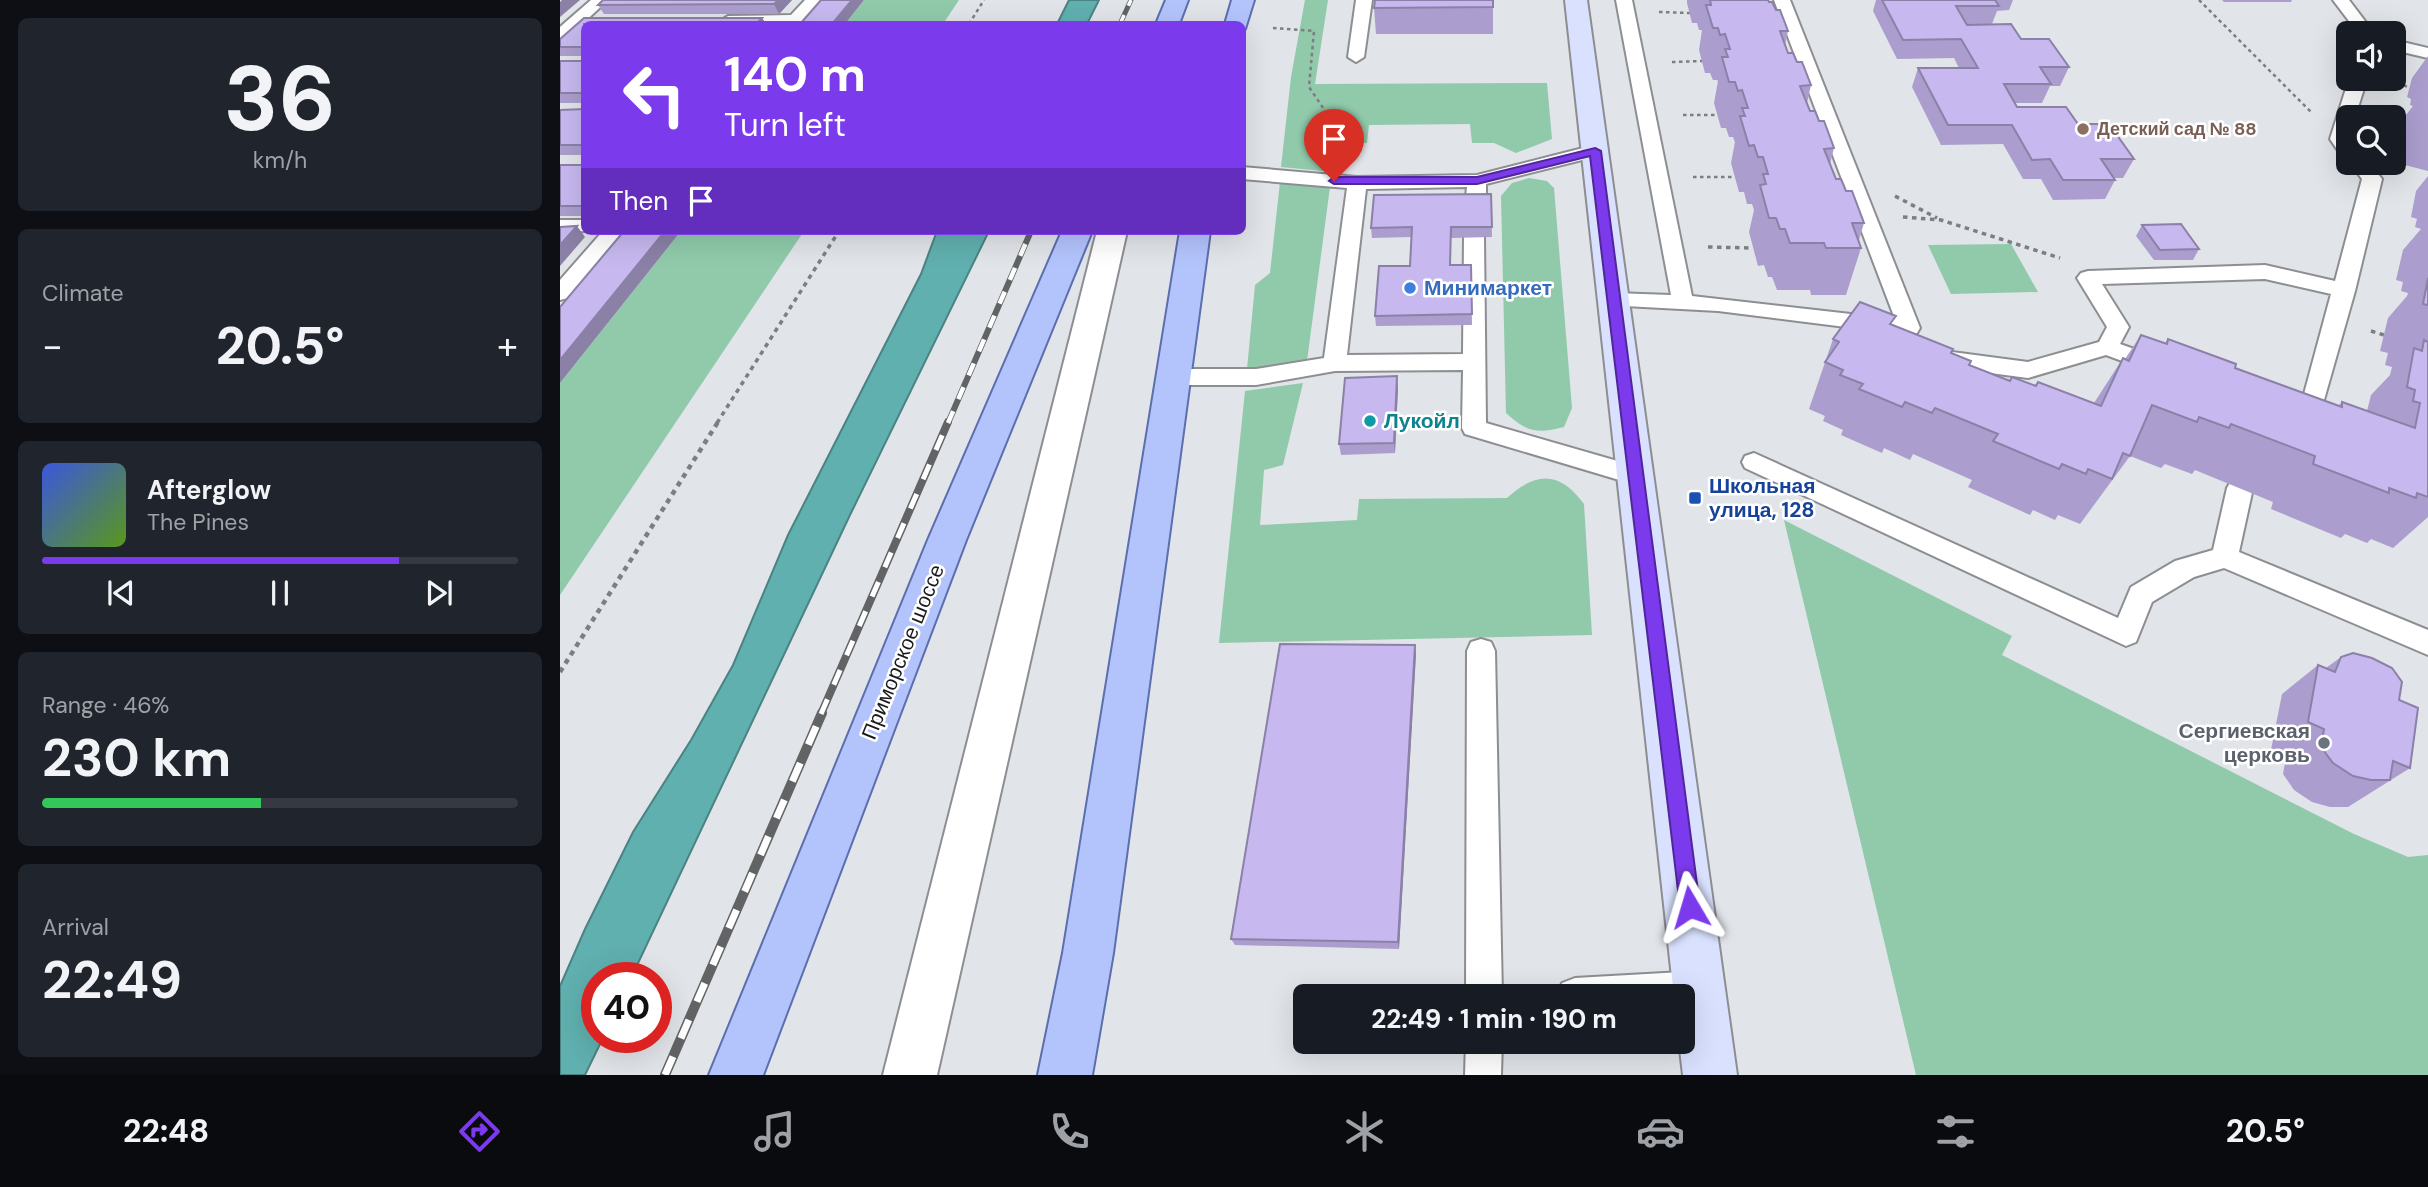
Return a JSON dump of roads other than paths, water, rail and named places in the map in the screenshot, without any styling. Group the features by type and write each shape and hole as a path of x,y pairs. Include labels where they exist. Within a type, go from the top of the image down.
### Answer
{"main road":[{"path":"1169,21 1177,0"},
{"path":"1238,21 1243,0"},
{"name":"Приморское шоссе","path":"736,1075 952,528 1075,235"},
{"path":"1065,1075 1088,953 1194,235"}],"street":[{"path":"1576,0 1710,1075"},
{"path":"910,1075 1111,235"}],"lane":[{"path":"560,36 600,0"},
{"path":"794,21 813,0"},
{"path":"1356,57 1364,0"},
{"path":"1624,0 1683,303"},
{"path":"1782,0 1920,356 2028,370 2107,347 2182,374"},
{"path":"2341,0 2357,21"},
{"path":"576,22 581,22"},
{"path":"2406,48 2428,53"},
{"path":"1246,173 1357,183 1477,181 1595,151"},
{"path":"2264,408 2314,401 2372,179 2368,175"},
{"path":"1476,204 1477,181"},
{"path":"1335,363 1357,183"},
{"path":"560,226 581,226"},
{"path":"560,293 611,235"},
{"path":"1474,237 1474,428 1636,476"},
{"path":"2107,347 2118,327 2088,278 2265,272 2304,279 2344,291"},
{"path":"1614,300 1718,304 1909,328"},
{"path":"1174,377 1225,381 1275,377 1335,363 1475,362"},
{"path":"1754,462 2126,635 2141,595 2185,569 2225,557 2428,643"},
{"path":"2225,557 2240,488"},
{"path":"1481,651 1484,984"},
{"path":"1695,989 1700,989"},
{"path":"1483,1075 1484,1054"}],"water":[{"path":"1069,0 1099,0 1088,21 1058,21"},
{"path":"936,235 987,235 850,515 639,962 581,962 581,1053 596,1053 585,1075 560,1075 560,986 633,832 691,740 733,665 788,535 921,274"}],"railway":[{"path":"1121,21 1131,0"},
{"path":"948,423 1029,235"},
{"path":"821,714 948,422"},
{"path":"665,1075 822,713"}],"place":[{"name":"Детский сад № 88","path":"2083,129"},
{"name":"Минимаркет","path":"1410,288"},
{"name":"Лукойл","path":"1370,421"},
{"name":"Школьная улица, 128","path":"1695,498"},
{"name":"Сергиевская церковь","path":"2324,743"}]}
